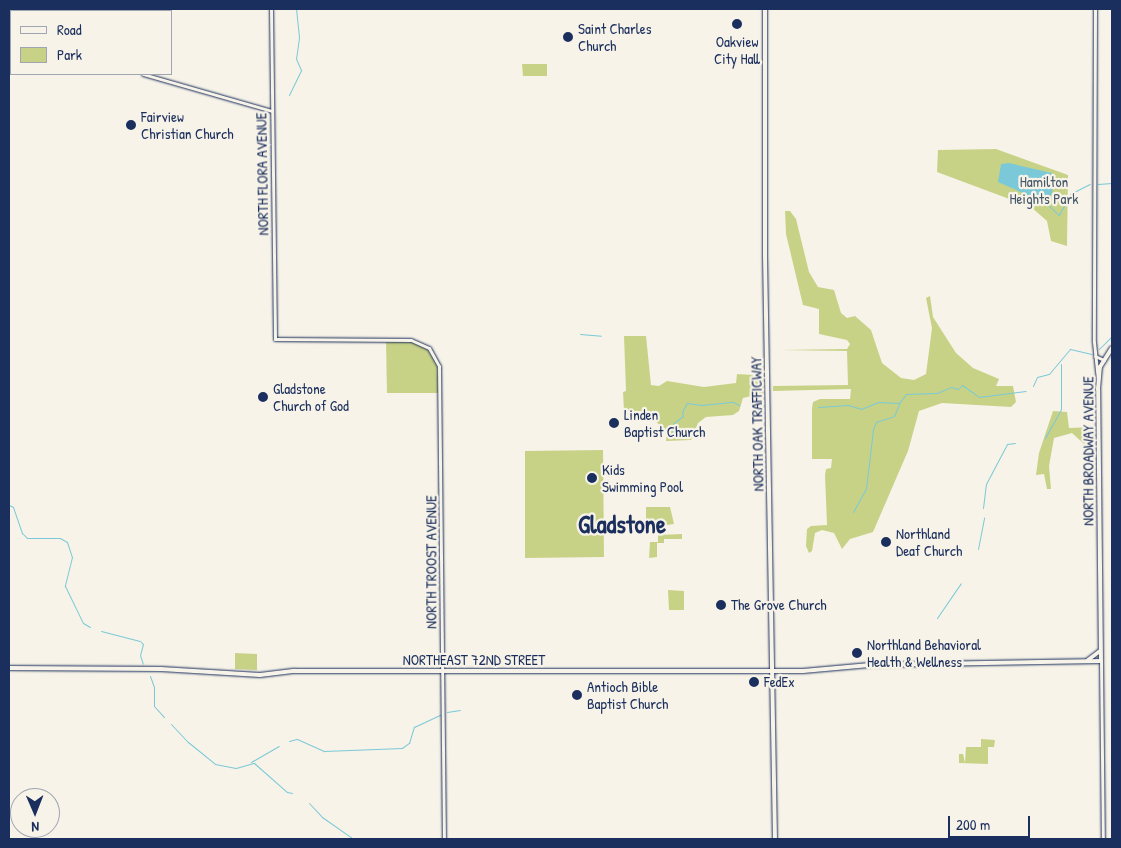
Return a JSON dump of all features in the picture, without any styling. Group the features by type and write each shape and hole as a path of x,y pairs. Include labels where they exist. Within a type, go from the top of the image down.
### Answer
{"main road":[{"name":"NORTH OAK TRAFFICWAY","path":"765,9 765,256 775,839"},
{"path":"1104,360 1112,348"},
{"name":"NORTH BROADWAY AVENUE","path":"1101,661 1098,378 1104,360"},
{"path":"1086,661 1101,650"},
{"name":"NORTHEAST 72ND STREET","path":"9,668 161,669 238,675 294,671 772,670 1101,661"}],"street":[{"name":"NORTH FLORA AVENUE","path":"271,9 274,339 411,340 429,348"},
{"name":"NORTH BROADWAY AVENUE","path":"1095,9 1095,356 1104,360"},
{"path":"146,75 272,111"},
{"name":"NORTH TROOST AVENUE","path":"429,348 436,358 440,375 444,839"},
{"path":"1095,356 1098,378"},
{"name":"NORTH BROADWAY AVENUE","path":"1101,661 1103,839"}],"green space":[{"path":"522,64 547,64 547,76 523,76"},
{"name":"Hamilton Heights Park","path":"996,149 1068,175 1067,246 1051,241 1047,221 1031,207 937,172 938,150"},
{"path":"785,211 790,211 796,219 809,272 818,287 834,290 841,313 847,318 855,316 871,330 882,363 901,378 914,380 926,374 932,328 926,298 930,296 933,317 956,353 973,368 999,379 996,386 1013,386 1016,402 1011,407 942,403 919,411 908,451 873,532 850,539 842,549 834,533 822,530 815,533 812,551 809,553 806,546 807,529 811,526 827,525 825,475 826,469 831,468 832,459 812,459 813,402 820,399 850,399 851,389 773,391 773,386 848,385 847,351 780,350 847,349 850,344 847,340 819,334 819,309 803,305 786,234"},
{"path":"624,336 646,336 651,385 659,386 667,381 704,387 736,383 737,374 753,375 754,380 763,380 763,393 743,398 739,411 733,415 706,417 698,423 691,440 666,441 667,431 648,415 641,411 624,411 623,392 626,391"},
{"path":"386,341 413,342 428,350 437,365 439,393 387,393"},
{"path":"1053,411 1067,412 1069,428 1094,427 1094,453 1072,433 1054,438 1049,466 1051,489 1047,489 1044,474 1036,475 1039,453"},
{"path":"603,450 604,557 525,558 525,451"},
{"path":"646,507 670,507 674,524 646,528"},
{"path":"682,534 682,539 664,539 664,543 657,543 657,557 649,558 650,542 658,542 658,535"},
{"path":"668,590 684,591 684,610 669,610"},
{"path":"235,653 257,654 257,670 235,669"},
{"path":"981,739 995,740 994,747 988,747 988,764 959,763 959,754 963,754 965,763 966,747 981,747"}],"water":[{"path":"1009,163 1052,173 1055,183 1048,204 998,182 1001,164"}],"waterway":[{"path":"289,95 301,70 296,59 299,37 296,9"},
{"path":"1098,184 1112,183"},
{"path":"1047,204 1059,215 1070,194 1090,184"},
{"path":"580,334 601,336"},
{"path":"1099,349 1112,336"},
{"path":"1033,386 1037,377 1049,374 1070,349 1091,354"},
{"path":"1045,438 1061,409 1061,364"},
{"path":"818,407 848,405 861,409 878,402 899,403 906,394 937,393 951,387 958,389 962,385 979,397 1026,391"},
{"path":"672,435 674,423 683,416 682,412 687,403 702,405 733,402 739,405"},
{"path":"853,512 866,489 873,429 876,422 894,416 899,404"},
{"path":"983,508 986,484 1007,444 1015,443"},
{"path":"9,505 13,507 22,533 27,538 60,538 67,542 72,557 65,586 83,623 90,627"},
{"path":"978,549 984,518"},
{"path":"937,618 961,583"},
{"path":"101,631 140,641 143,644 140,655 143,664"},
{"path":"150,676 154,687 154,706 164,717"},
{"path":"447,712 460,710"},
{"path":"289,741 297,739 324,751 402,748 409,743 414,727 440,715"},
{"path":"171,724 188,742 215,764 236,768 254,763 287,792 292,793"},
{"path":"251,762 279,746"},
{"path":"309,803 322,817 354,839"}],"place":[{"name":"Oakview City Hall","path":"737,24"},
{"name":"Saint Charles Church","path":"568,37"},
{"name":"Fairview Christian Church","path":"131,125"},
{"name":"Gladstone Church of God","path":"263,397"},
{"name":"Linden Baptist Church","path":"614,423"},
{"name":"Kids Swimming Pool","path":"592,478"},
{"name":"Northland Deaf Church","path":"886,542"},
{"name":"The Grove Church","path":"721,605"},
{"name":"Northland Behavioral Health & Wellness","path":"857,653"},
{"name":"FedEx","path":"754,682"},
{"name":"Antioch Bible Baptist Church","path":"577,695"}],"district":[{"name":"Gladstone","path":"622,524"}]}
